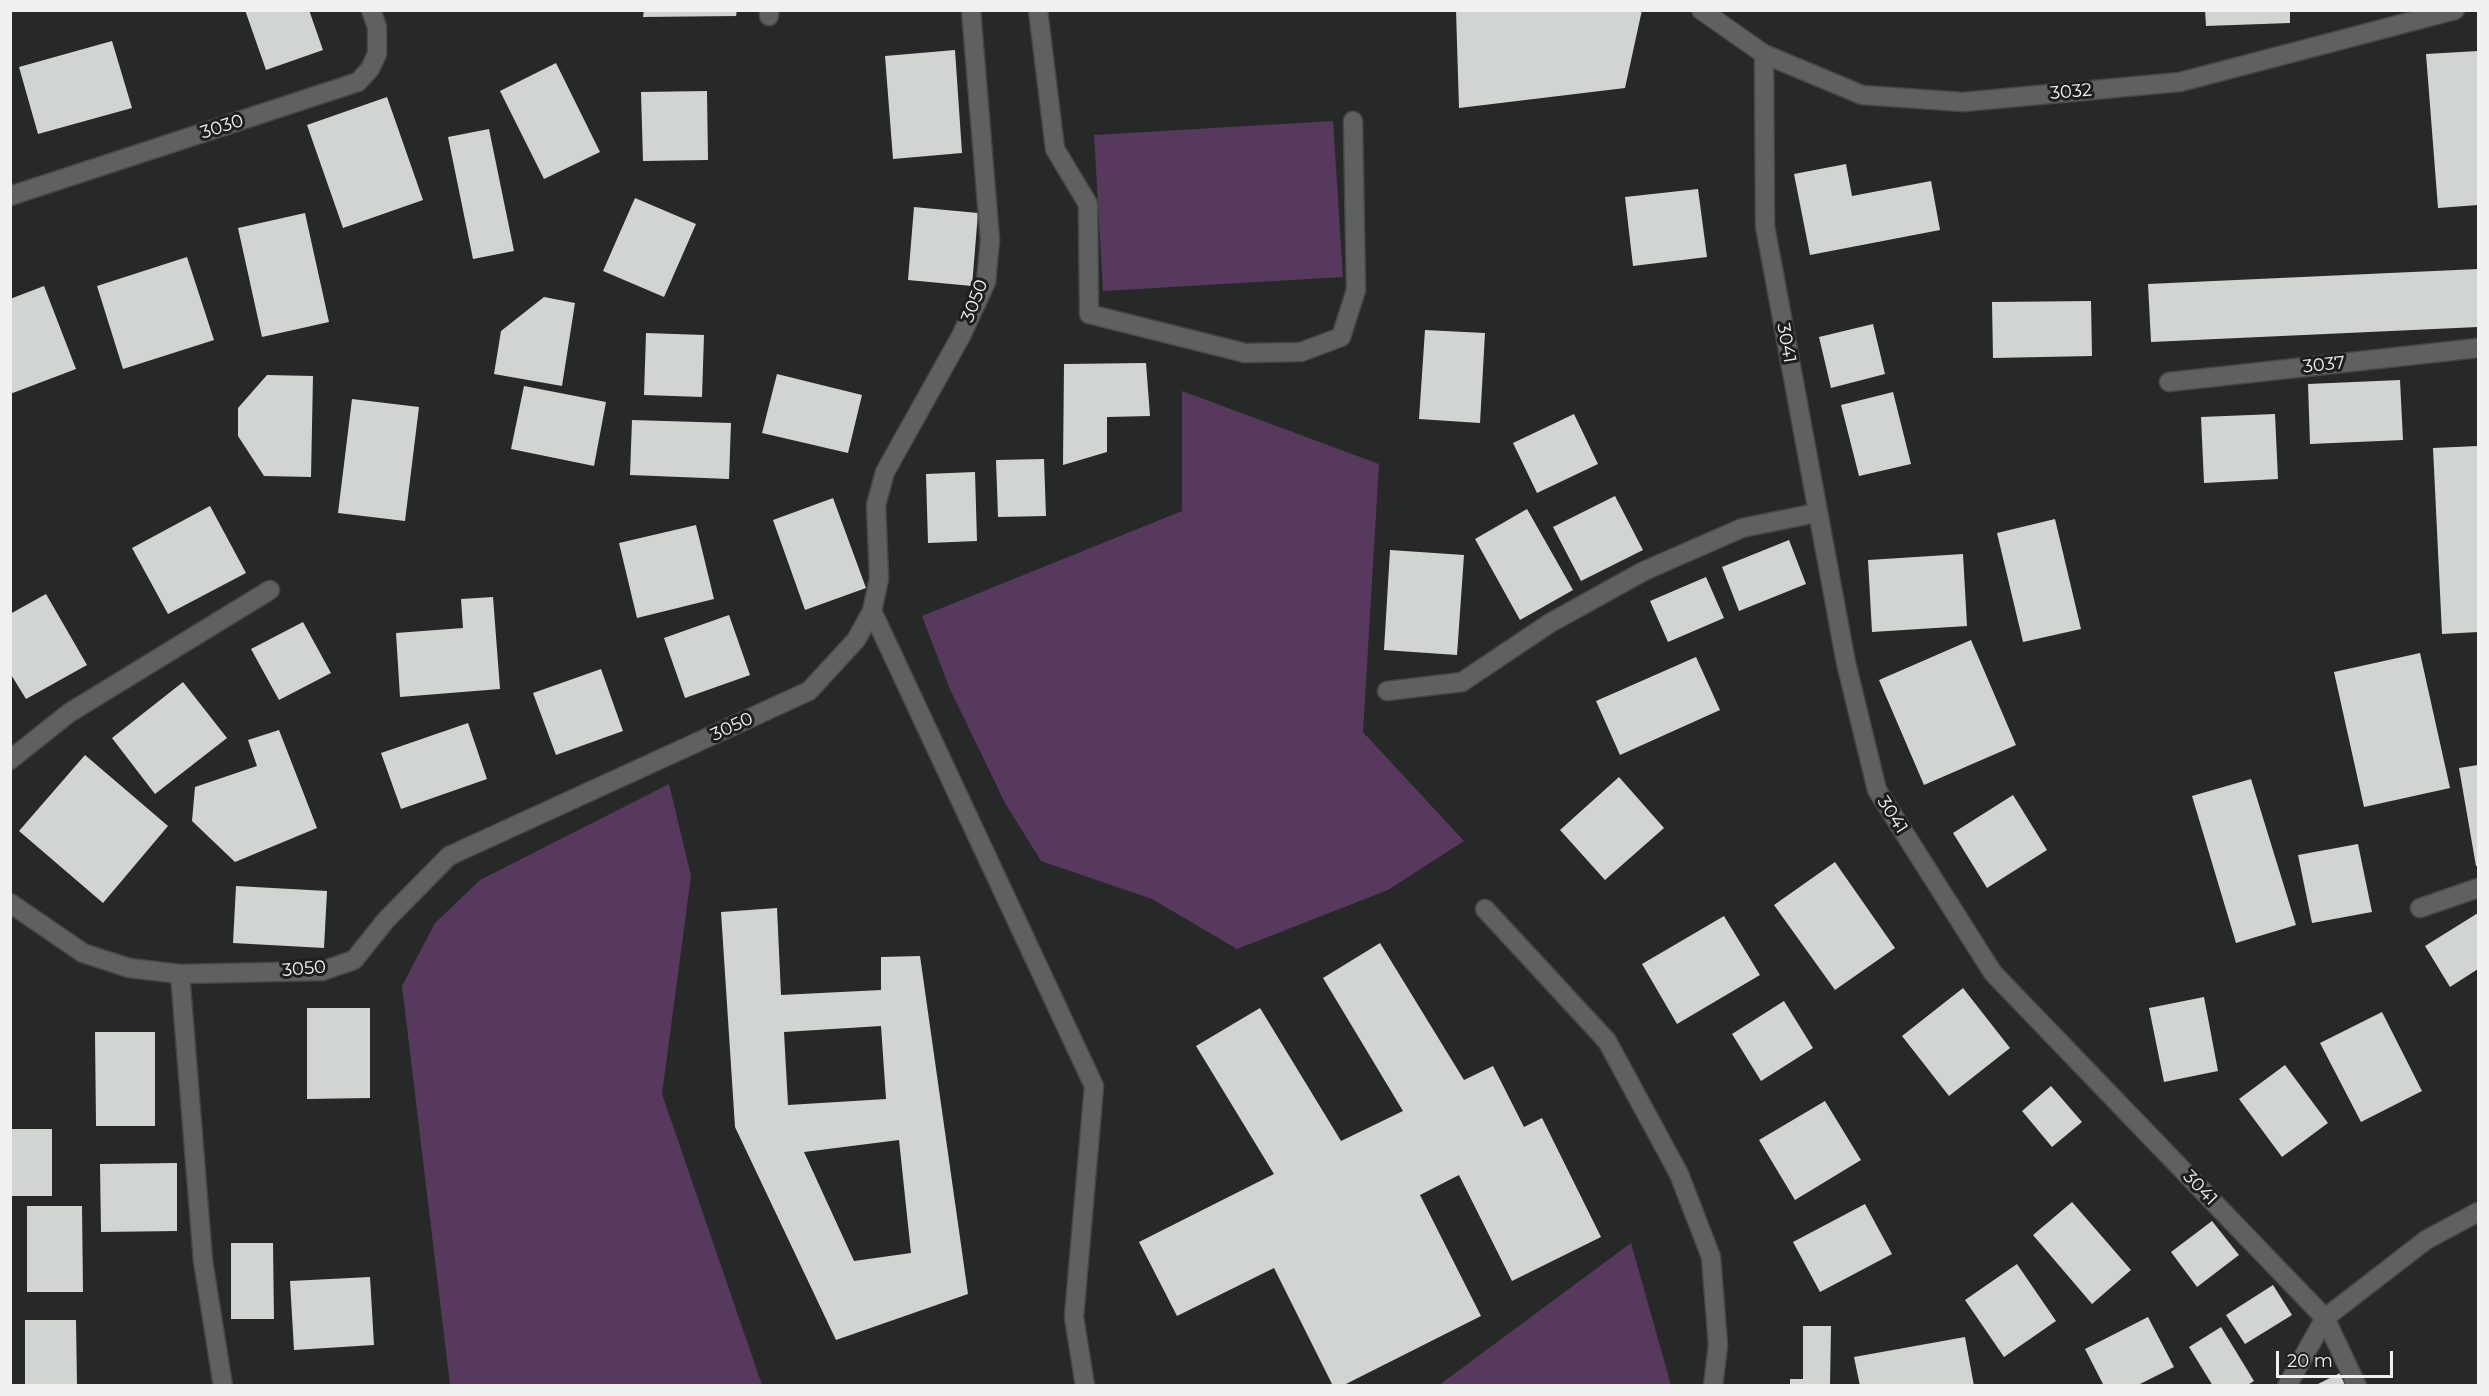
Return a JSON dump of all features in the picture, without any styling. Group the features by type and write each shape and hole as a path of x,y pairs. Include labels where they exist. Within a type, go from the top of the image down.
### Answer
{"street":[{"name":"3030","path":"10,196 358,82 370,69 377,54 377,27 371,10"},
{"name":"3050","path":"10,903 83,953 129,968 180,974 322,971 354,960 386,920 449,856 809,691 856,640 872,611 879,579 876,505 885,472 961,336 986,282 990,240 971,10"},
{"path":"1038,10 1055,149 1088,204 1089,314 1245,353 1301,352 1341,337 1356,290 1353,122"},
{"name":"3032","path":"1701,10 1764,54 1862,95 1962,102 2180,82 2455,10"},
{"name":"3041","path":"1764,54 1765,226 1816,513 1846,663 1876,790 1993,973 2325,1318 2357,1386"},
{"name":"3037","path":"2169,382 2478,348"},
{"path":"1387,691 1462,682 1550,623 1644,571 1742,528 1816,513"},
{"path":"10,760 69,714 270,590"},
{"path":"872,611 1094,1086 1074,1317 1085,1386"},
{"path":"2420,908 2478,888"},
{"path":"1485,909 1607,1041 1679,1174 1711,1257 1718,1345 1713,1386"},
{"path":"180,974 203,1261 223,1386"},
{"path":"2287,1386 2325,1318 2426,1240 2478,1212"}],"shaded area":[{"path":"1333,121 1343,277 1103,291 1094,135"},
{"path":"1182,391 1379,464 1363,732 1464,841 1388,890 1237,949 1152,899 1041,861 1005,803 949,687 922,616 1182,511"},
{"path":"669,784 691,876 662,1094 762,1385 450,1385 402,986 435,923 480,880"},
{"path":"1631,1243 1671,1385 1439,1385"}],"building":[{"path":"245,10 309,10 323,50 266,70"},
{"path":"644,10 737,10 736,16 643,17"},
{"path":"1456,10 1642,10 1625,88 1459,108"},
{"path":"2205,10 2290,10 2290,23 2206,26"},
{"path":"112,41 132,108 38,134 19,67"},
{"path":"955,50 962,153 893,159 885,56"},
{"path":"2478,51 2478,205 2438,208 2426,54"},
{"path":"556,63 600,152 544,179 500,91"},
{"path":"707,91 708,160 643,161 641,92"},
{"path":"387,97 423,200 343,228 307,125"},
{"path":"489,129 514,251 473,259 448,137"},
{"path":"1846,164 1852,196 1931,181 1940,230 1810,255 1794,174"},
{"path":"1698,189 1707,257 1633,266 1625,197"},
{"path":"635,198 696,224 664,297 603,271"},
{"path":"914,207 978,213 972,286 908,280"},
{"path":"305,213 329,322 262,337 238,228"},
{"path":"187,257 214,340 123,369 97,286"},
{"path":"2478,269 2478,327 2151,342 2148,284"},
{"path":"44,286 76,369 10,394 10,299"},
{"path":"544,297 575,303 562,386 494,374 501,331"},
{"path":"2091,301 2092,356 1993,358 1992,302"},
{"path":"1873,324 1885,374 1831,388 1819,337"},
{"path":"1425,330 1485,333 1480,423 1419,419"},
{"path":"646,333 704,335 702,397 644,395"},
{"path":"1146,363 1150,416 1107,417 1107,452 1063,465 1064,364"},
{"path":"777,374 862,395 848,453 762,433"},
{"path":"267,375 313,376 311,477 264,476 238,436 238,408"},
{"path":"2400,380 2403,440 2310,444 2308,384"},
{"path":"524,386 606,402 594,466 511,449"},
{"path":"1893,392 1911,464 1859,476 1841,405"},
{"path":"352,399 419,407 405,521 338,513"},
{"path":"1574,414 1598,464 1537,493 1513,443"},
{"path":"2275,414 2278,479 2204,483 2201,417"},
{"path":"632,420 731,423 729,479 630,475"},
{"path":"2478,446 2478,632 2442,634 2433,448"},
{"path":"1044,459 1046,516 998,517 996,460"},
{"path":"975,472 977,541 928,543 926,474"},
{"path":"1615,496 1643,550 1581,581 1553,527"},
{"path":"833,498 866,588 805,610 773,520"},
{"path":"210,506 246,573 168,614 132,548"},
{"path":"1527,509 1573,590 1520,620 1475,539"},
{"path":"2055,519 2081,629 2023,642 1997,533"},
{"path":"696,525 714,599 637,618 619,543"},
{"path":"1789,540 1806,584 1739,611 1722,567"},
{"path":"1390,550 1464,555 1457,655 1384,650"},
{"path":"1963,554 1967,626 1872,632 1868,560"},
{"path":"1706,577 1724,618 1668,642 1650,601"},
{"path":"46,594 87,665 26,699 10,673 10,614"},
{"path":"493,597 500,689 400,697 396,633 463,628 461,599"},
{"path":"729,615 750,675 685,698 664,638"},
{"path":"303,622 331,673 279,700 251,649"},
{"path":"1971,640 2016,745 1924,785 1879,680"},
{"path":"2420,653 2450,788 2364,807 2334,672"},
{"path":"1696,657 1720,710 1620,755 1596,701"},
{"path":"601,669 623,731 556,755 533,693"},
{"path":"183,682 227,738 155,794 112,738"},
{"path":"468,723 487,779 401,809 381,753"},
{"path":"279,730 317,828 235,862 192,821 195,787 257,766 248,740"},
{"path":"85,755 168,826 103,903 19,831"},
{"path":"2478,765 2478,866 2476,866 2459,768"},
{"path":"1619,777 1664,828 1605,880 1560,830"},
{"path":"2251,779 2296,925 2236,943 2192,796"},
{"path":"2013,795 2047,850 1987,888 1953,833"},
{"path":"2358,844 2372,912 2312,923 2298,855"},
{"path":"1835,862 1895,948 1835,990 1774,905"},
{"path":"236,886 327,891 324,948 233,943"},
{"path":"777,908 781,995 881,990 881,957 920,956 968,1294 836,1340 735,1127 721,912","holes":["881,1026 886,1099 788,1105 784,1032","899,1140 911,1253 854,1261 804,1152"]},
{"path":"2478,913 2478,969 2450,987 2425,946"},
{"path":"1724,916 1760,975 1677,1024 1642,964"},
{"path":"1380,943 1464,1080 1493,1066 1524,1127 1542,1118 1601,1237 1512,1281 1459,1175 1420,1195 1481,1316 1342,1386 1333,1386 1274,1268 1177,1316 1139,1242 1274,1174 1196,1046 1260,1008 1341,1141 1403,1111 1323,978"},
{"path":"1963,988 2010,1048 1949,1096 1902,1036"},
{"path":"2204,997 2218,1071 2164,1082 2149,1008"},
{"path":"1784,1001 1813,1048 1761,1081 1732,1034"},
{"path":"307,1008 370,1008 370,1098 307,1099"},
{"path":"2382,1012 2422,1091 2361,1122 2320,1043"},
{"path":"95,1032 155,1032 155,1126 96,1126"},
{"path":"2285,1065 2328,1123 2282,1157 2239,1099"},
{"path":"2051,1086 2082,1122 2052,1147 2022,1111"},
{"path":"1825,1101 1861,1160 1795,1200 1759,1140"},
{"path":"10,1129 52,1129 52,1196 11,1196"},
{"path":"177,1163 177,1231 101,1232 100,1164"},
{"path":"2072,1202 2131,1270 2092,1304 2033,1235"},
{"path":"1865,1204 1892,1254 1820,1292 1793,1242"},
{"path":"27,1206 82,1206 83,1292 27,1292"},
{"path":"2212,1221 2239,1255 2197,1287 2171,1252"},
{"path":"231,1243 273,1243 274,1319 231,1319"},
{"path":"2017,1264 2056,1321 2004,1357 1965,1300"},
{"path":"370,1277 374,1345 294,1350 290,1281"},
{"path":"2273,1285 2292,1315 2245,1344 2226,1315"},
{"path":"2148,1317 2174,1367 2136,1386 2104,1386 2085,1349"},
{"path":"25,1320 76,1320 77,1386 25,1386"},
{"path":"1803,1326 1831,1326 1830,1386 1790,1386 1790,1379 1803,1379"},
{"path":"2221,1327 2254,1381 2246,1386 2213,1386 2189,1347"},
{"path":"1965,1337 1974,1386 1860,1386 1854,1357"},
{"path":"2340,1373 2346,1386 2314,1386"}]}
